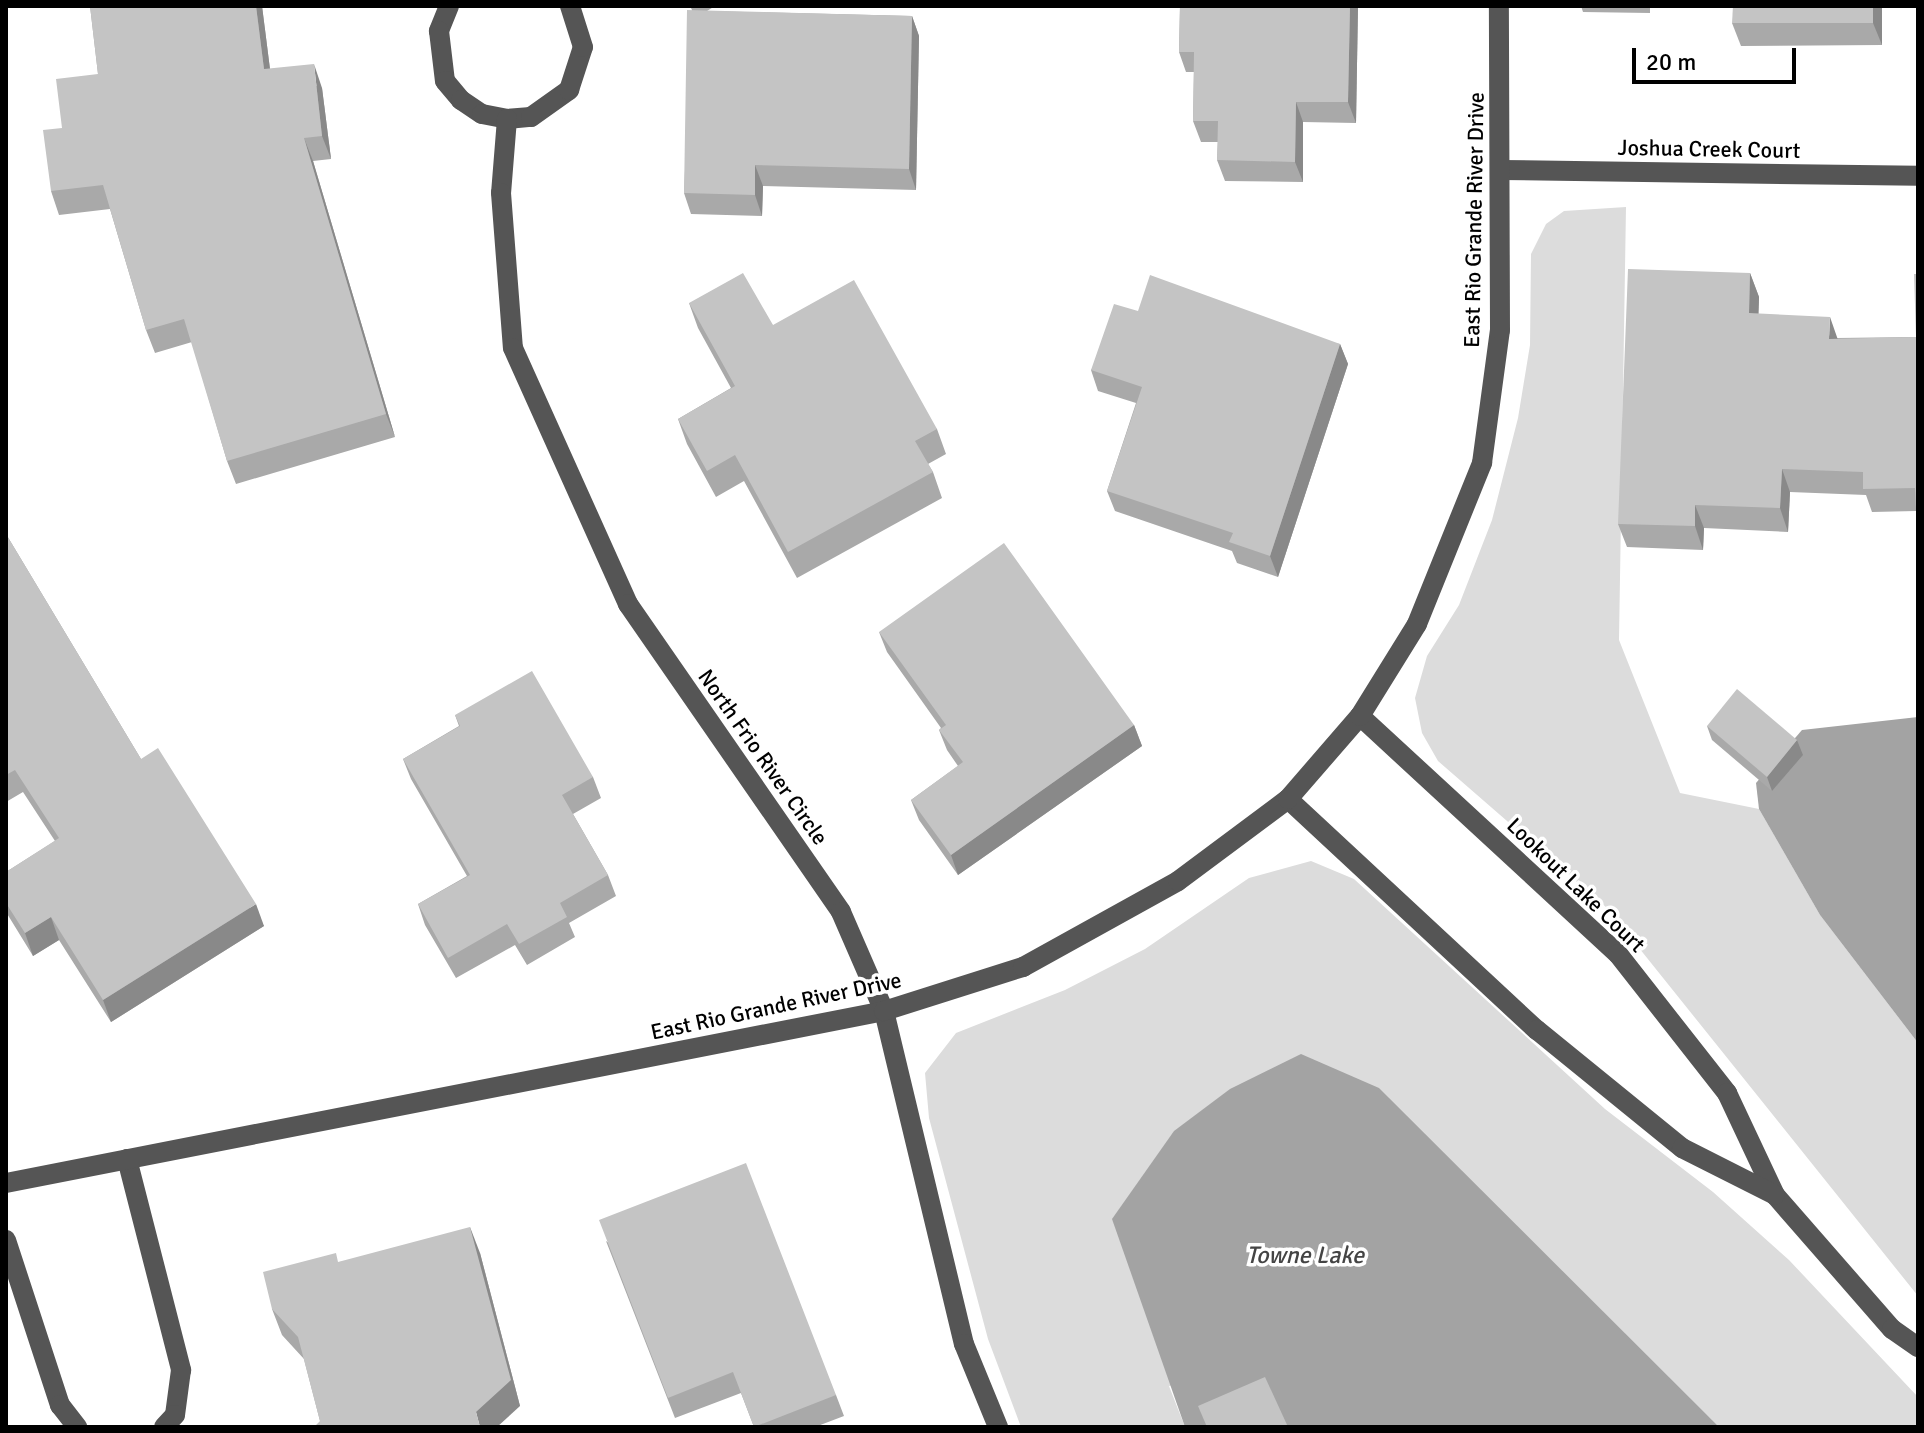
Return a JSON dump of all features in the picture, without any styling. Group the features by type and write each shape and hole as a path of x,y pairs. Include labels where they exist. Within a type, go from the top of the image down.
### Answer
{"street":[{"path":"449,6 439,31 445,81 461,100 482,114 507,119 531,117 553,106 569,90 583,47 570,6"},
{"name":"East Rio Grande River Drive","path":"6,1183 884,1011 1023,967 1178,881 1288,799 1360,716 1417,624 1482,463 1500,330 1499,6"},
{"name":"North Frio River Circle","path":"507,119 501,193 513,348 552,443 628,604 841,912 884,1011 964,1344 998,1427"},
{"name":"Joshua Creek Court","path":"1500,170 1918,176"},
{"name":"Lookout Lake Court","path":"1360,716 1618,954 1727,1093 1775,1195 1892,1329 1918,1347"},
{"name":"Lookout Lake Court","path":"1288,799 1537,1030 1670,1138 1775,1195"},
{"path":"127,1159 181,1370 175,1415 164,1427"},
{"path":"6,1240 60,1405 77,1427"}],"shaded area":[{"path":"1626,207 1619,640 1680,793 1759,809 1820,915 1918,1043 1918,1296 1607,908 1438,761 1422,733 1415,698 1427,656 1459,605 1492,520 1518,418 1530,345 1531,254 1546,224 1564,211"},
{"path":"1311,861 1354,879 1605,1109 1713,1192 1789,1260 1918,1397 1918,1427 1719,1427 1603,1317 1169,1386 1185,1427 1021,1427 988,1339 929,1118 925,1073 956,1033 1065,990 1145,949 1249,878"}],"water":[{"path":"1918,717 1918,1043 1820,915 1759,809 1756,783 1802,730"},
{"name":"Towne Lake","path":"1301,1054 1379,1088 1719,1427 1185,1427 1112,1219 1174,1131 1230,1089"}],"building":[{"path":"90,6 256,6 264,69 314,64 322,136 304,138 386,414 227,461 184,319 146,330 103,185 51,191 43,130 62,128 56,79 98,74"},
{"path":"1180,6 1350,6 1348,102 1296,102 1295,162 1217,160 1218,121 1193,121 1194,52 1179,52"},
{"path":"1733,6 1873,6 1873,23 1732,23"},
{"path":"687,10 912,16 909,169 755,165 755,195 684,193"},
{"path":"1628,269 1750,273 1749,313 1830,317 1829,339 1916,337 1914,274 1918,274 1918,509 1915,488 1863,489 1863,472 1782,469 1780,508 1695,505 1695,526 1618,524"},
{"path":"743,273 773,325 854,280 937,429 915,441 933,472 788,552 735,455 707,471 678,419 735,386 689,303"},
{"path":"1150,275 1340,344 1270,556 1229,542 1233,533 1107,491 1142,387 1091,370 1114,304 1138,311"},
{"path":"6,534 141,759 158,748 256,904 103,1000 51,917 25,933 6,903 6,872 59,838 15,770 6,775"},
{"path":"1004,543 1134,725 951,855 911,800 963,762 939,730 946,725 879,632"},
{"path":"532,671 593,777 562,795 608,875 560,903 567,917 519,944 507,924 448,958 418,904 470,875 403,759 460,726 455,715"},
{"path":"1737,689 1797,740 1767,777 1707,726"},
{"path":"746,1163 836,1395 754,1427 733,1372 668,1398 599,1220"},
{"path":"470,1227 511,1380 476,1412 480,1427 314,1427 320,1421 298,1337 272,1309 263,1272 336,1253 338,1262"},
{"path":"1265,1377 1288,1427 1207,1427 1198,1406"}]}
